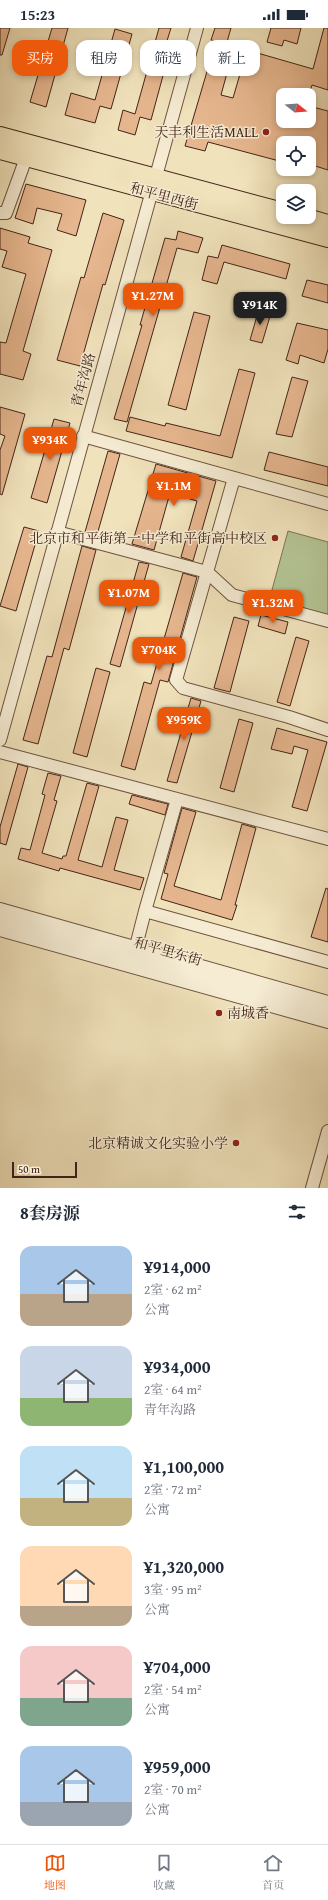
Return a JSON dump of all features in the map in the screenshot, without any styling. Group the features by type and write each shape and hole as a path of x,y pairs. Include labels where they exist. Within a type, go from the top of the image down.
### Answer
{"main road":[{"name":"和平里西街","path":"0,135 153,186 328,239"},
{"name":"和平里西街","path":"0,151 153,186 276,210"},
{"path":"316,219 328,222"}],"street":[{"name":"青年沟路","path":"0,740 197,28"},
{"path":"0,213 6,213 26,158"},
{"path":"83,436 328,504"},
{"path":"234,478 176,680 183,688 289,717 328,730"},
{"path":"57,532 207,572 232,595 328,621"},
{"path":"0,752 328,839"},
{"path":"135,952 145,911 177,799"},
{"path":"0,909 135,952 328,1002"},
{"path":"145,911 328,962"},
{"name":"和平里东街","path":"0,921 135,952 328,1013"},
{"name":"和平里东街","path":"0,930 328,1022"},
{"path":"312,1188 328,1131"}],"green space":[{"path":"288,531 328,542 328,617 269,601"}],"building":[{"path":"0,28 10,28 2,55 0,55"},
{"path":"52,28 68,28 65,40 48,40"},
{"path":"159,28 171,28 167,40 156,40"},
{"path":"215,28 231,28 228,40 211,40"},
{"path":"271,28 301,28 297,44 284,40 282,46 267,42"},
{"path":"324,28 328,28 328,90 312,85 311,88 276,88 276,128 316,128 316,108 328,111 328,170 316,166 316,136 276,136 276,160 208,142 205,151 185,146 206,76 226,76 221,95 233,98 239,76 260,76 260,54 313,69"},
{"path":"115,29 132,34 130,40 112,40"},
{"path":"38,76 55,76 46,107 30,102"},
{"path":"102,76 120,76 111,109 100,106 95,123 65,115 71,93 95,100"},
{"path":"146,76 163,76 151,120 140,117 135,135 118,130 123,110 135,114"},
{"path":"26,184 86,200 76,236 57,230 62,214 37,208 33,224 15,218"},
{"path":"103,213 124,220 105,285 103,284 80,366 57,360 81,277 84,278"},
{"path":"0,228 30,237 28,243 52,250 23,351 31,354 23,380 0,374 0,342 6,343 26,274 2,267 7,251 0,249"},
{"path":"178,231 203,238 198,253 177,248 127,422 114,419 142,325 140,325 165,238 176,240"},
{"path":"222,245 290,264 286,279 224,262 217,284 202,280 208,256 218,258"},
{"path":"307,280 328,285 328,303 302,296"},
{"path":"259,309 271,313 262,343 250,340"},
{"path":"194,312 210,316 186,410 168,405"},
{"path":"297,323 328,330 328,349 324,363 300,355 298,364 286,360"},
{"path":"239,369 255,373 232,458 126,431 130,417 165,426 166,423 220,436"},
{"path":"292,377 308,381 292,437 276,434"},
{"path":"0,407 25,414 2,495 0,494 0,450 5,436 0,434"},
{"path":"54,419 70,423 47,503 31,498"},
{"path":"108,451 120,454 97,535 85,532"},
{"path":"269,452 328,467 328,486 264,470"},
{"path":"156,464 216,481 193,561 181,557 197,501 170,493 154,550 132,544"},
{"path":"24,527 39,531 16,611 0,606"},
{"path":"82,546 96,550 69,650 64,648 38,744 23,740 47,656 52,657"},
{"path":"139,562 149,564 120,667 110,664"},
{"path":"183,573 197,577 168,682 160,680 135,770 121,766 144,682 151,684"},
{"path":"261,615 288,622 285,634 258,626"},
{"path":"234,617 249,621 230,692 214,688"},
{"path":"296,637 309,641 290,706 277,702"},
{"path":"96,668 110,672 87,757 73,753"},
{"path":"191,698 201,701 177,783 167,781"},
{"path":"239,719 253,723 234,792 220,788"},
{"path":"277,728 327,742 307,811 292,807 308,750 294,746 292,754 271,749"},
{"path":"18,764 28,767 6,845 0,843 0,827"},
{"path":"48,773 61,776 54,800 57,801 42,853 62,859 63,856 66,856 87,783 99,786 78,860 102,867 116,817 128,820 114,870 144,878 140,890 60,868 59,871 18,859 21,848 30,850 45,795 42,794"},
{"path":"132,795 168,804 165,815 129,804"},
{"path":"182,808 196,812 174,886 221,900 242,824 256,828 232,920 161,899 168,874 164,873"},
{"path":"326,888 328,889 328,942 311,937"}],"place":[{"name":"天丰利生活MALL","path":"266,132"},
{"name":"北京市和平街第一中学和平街高中校区","path":"275,538"},
{"name":"南城香","path":"219,1013"},
{"name":"北京精诚文化实验小学","path":"236,1143"}]}
